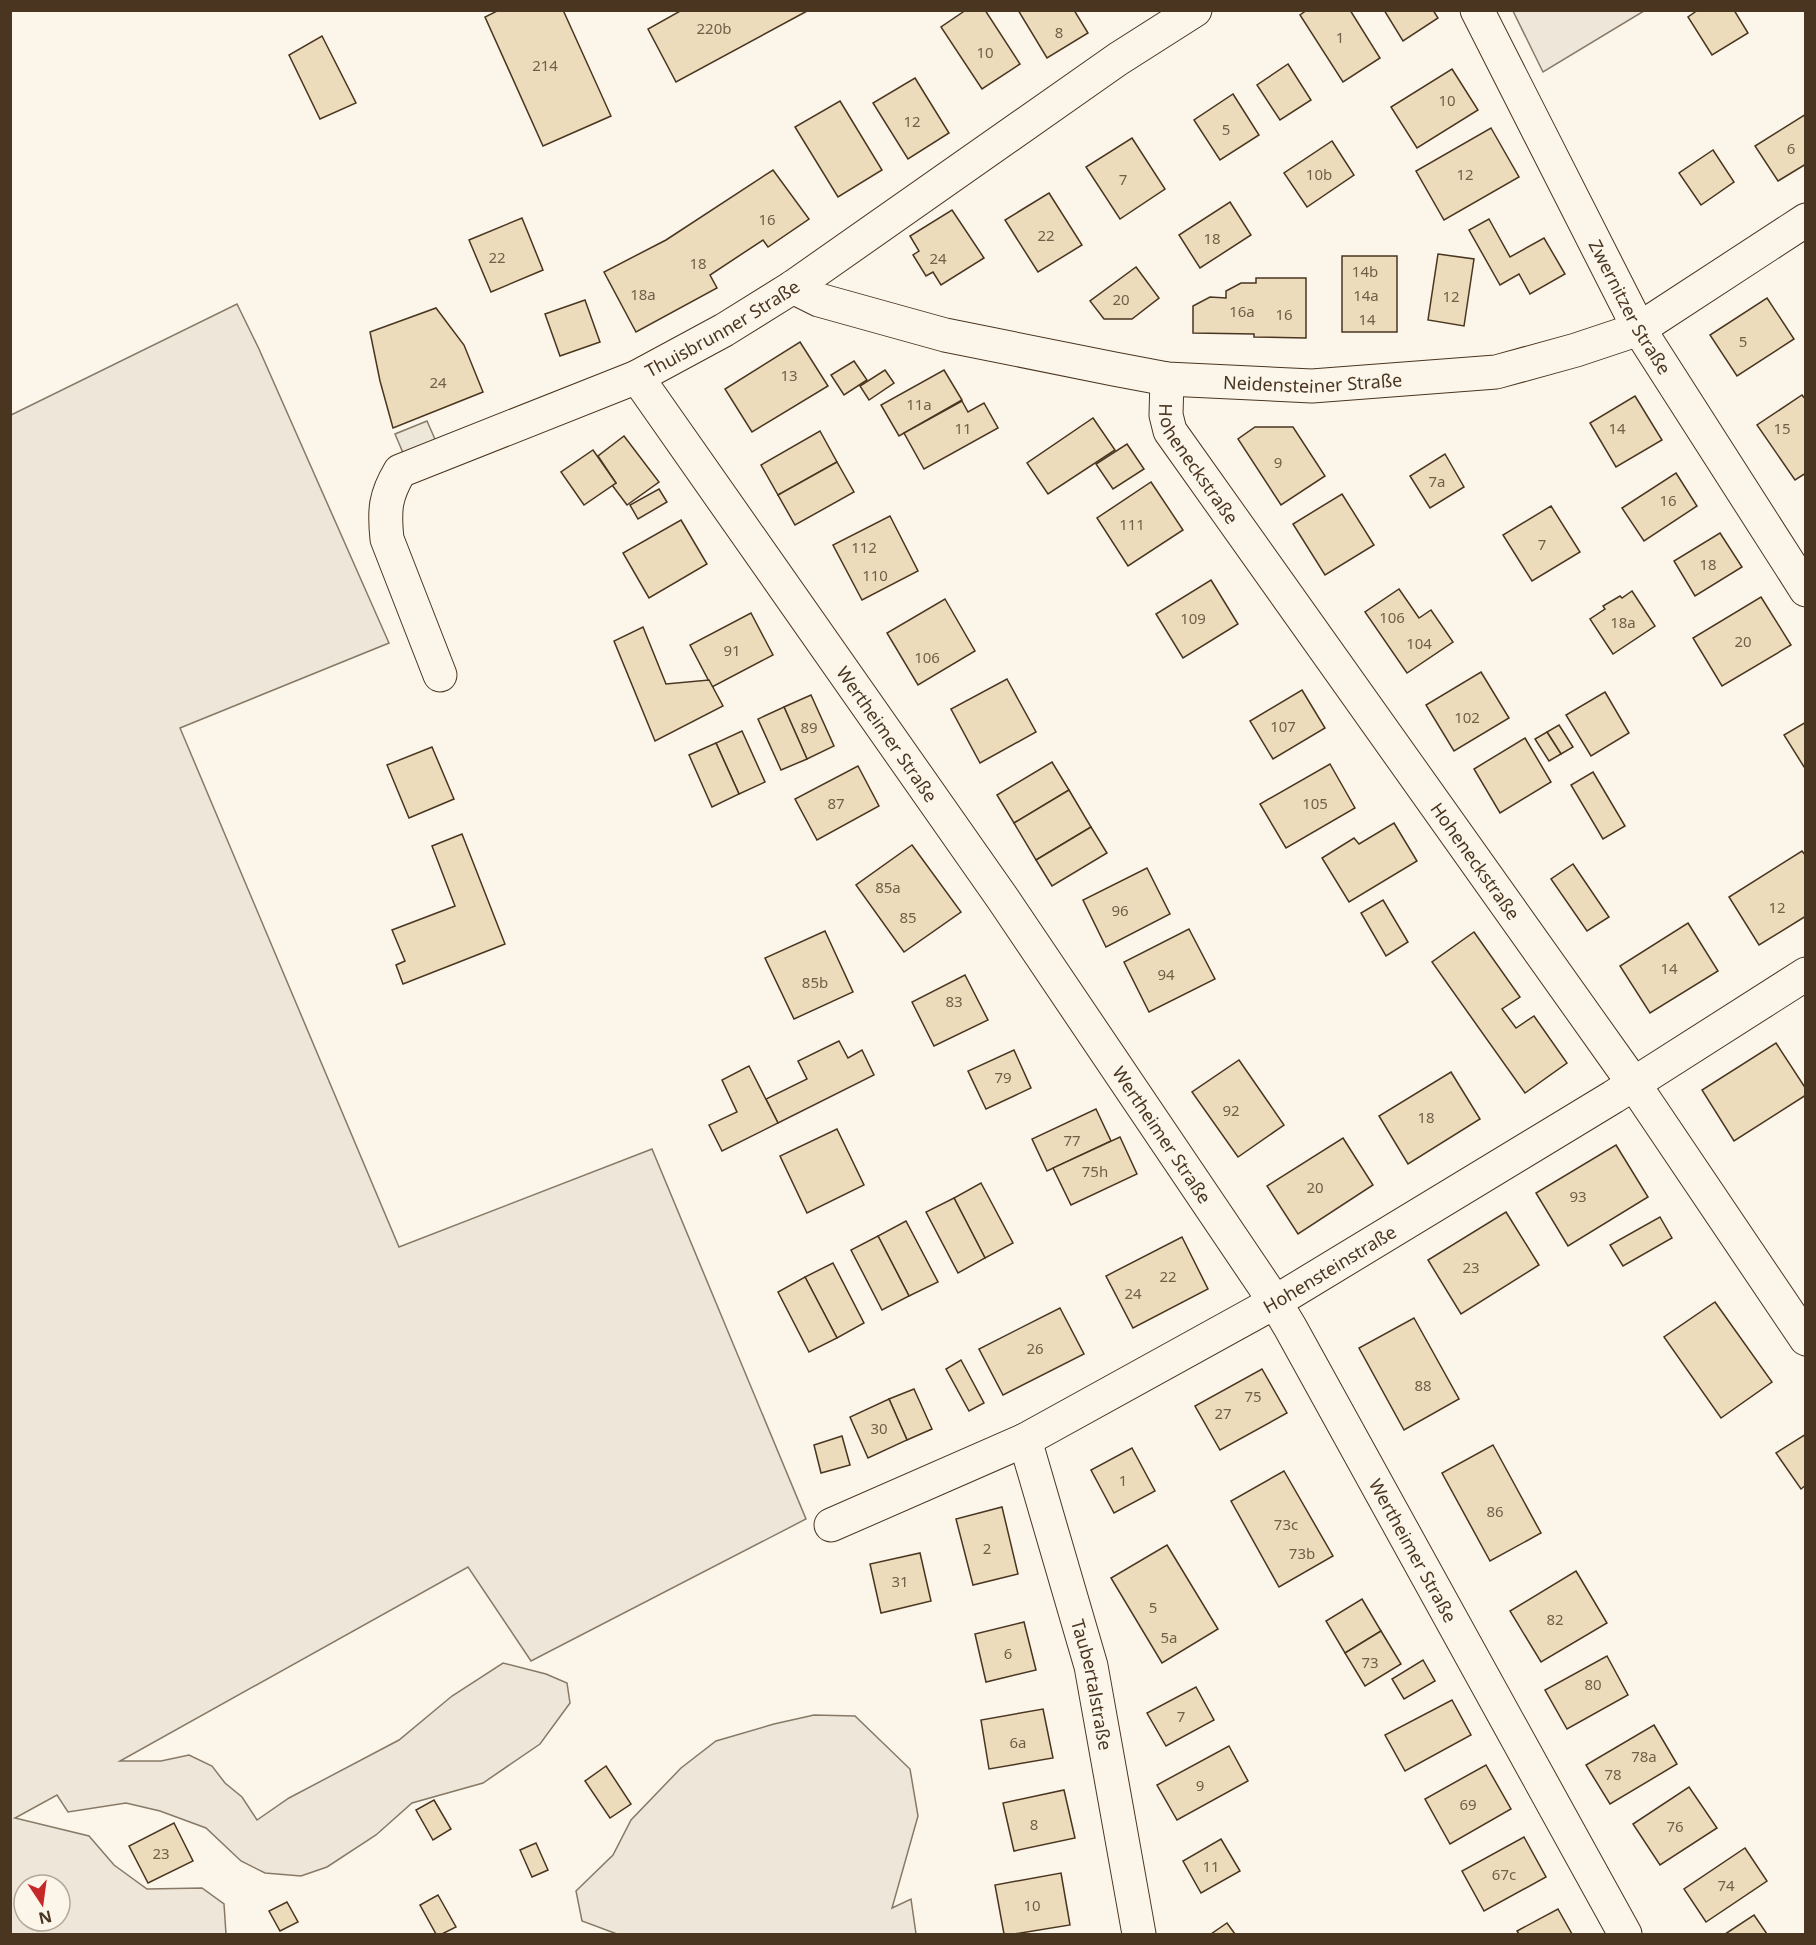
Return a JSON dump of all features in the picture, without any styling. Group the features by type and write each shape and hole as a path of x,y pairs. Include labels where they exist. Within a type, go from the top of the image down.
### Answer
{"street":[{"name":"Thuisbrunner Straße","path":"440,675 387,539 384,516 388,491 400,471 637,377 724,330 793,286 1119,58 1195,10"},
{"name":"Zwernitzer Straße","path":"1477,10 1639,329 1806,590"},
{"name":"Neidensteiner Straße","path":"793,286 819,300 945,335 1167,379 1312,386 1496,372 1576,350 1639,329 1806,220"},
{"name":"Wertheimer Straße","path":"637,377 1003,899 1275,1302 1625,1935"},
{"name":"Hoheneckstraße","path":"1167,379 1166,415 1170,431 1634,1084 1806,1339"},
{"name":"Hohensteinstraße","path":"831,1525 1025,1440 1275,1302 1634,1084 1806,974"},
{"name":"Taubertalstraße","path":"1025,1440 1091,1666 1139,1935"}],"shaded area":[{"path":"1513,11 1644,11 1543,72"},
{"path":"237,304 389,643 180,728 399,1247 652,1149 806,1519 531,1661 468,1567 120,1761 161,1761 189,1755 212,1766 225,1783 242,1797 257,1820 289,1798 399,1740 452,1696 503,1663 546,1674 567,1683 570,1703 540,1744 483,1783 412,1803 376,1835 327,1867 301,1876 265,1873 241,1861 206,1828 160,1811 126,1803 68,1812 57,1795 15,1818 89,1836 114,1865 147,1889 202,1888 224,1904 226,1934 11,1934 11,415"},
{"path":"427,421 438,446 406,460 395,434"},
{"path":"814,1715 855,1716 910,1769 918,1816 892,1908 911,1899 916,1934 617,1934 582,1921 576,1891 613,1855 631,1820 681,1768 716,1741"}],"building":[{"path":"499,10 563,10 611,116 543,146 485,17"},
{"path":"682,10 809,10 676,82 648,29"},
{"path":"966,10 985,10 1020,64 982,89 941,27"},
{"path":"1018,10 1074,10 1088,33 1047,58"},
{"path":"1307,10 1350,10 1380,58 1343,82 1300,15"},
{"path":"1384,10 1433,10 1438,18 1403,41"},
{"path":"1698,10 1734,10 1748,33 1712,55 1688,17"},
{"path":"322,36 356,103 320,119 289,55"},
{"path":"1288,64 1311,100 1280,120 1257,85"},
{"path":"1452,69 1478,110 1417,148 1391,107"},
{"path":"915,78 949,133 908,159 873,103"},
{"path":"1233,94 1259,135 1220,160 1194,120"},
{"path":"840,101 882,170 838,197 795,127"},
{"path":"1806,114 1806,164 1778,181 1755,146"},
{"path":"1491,128 1519,177 1444,220 1416,171"},
{"path":"1132,138 1165,189 1120,219 1086,167"},
{"path":"1332,141 1354,175 1307,207 1284,173"},
{"path":"1713,150 1734,182 1701,205 1679,173"},
{"path":"773,170 809,219 768,247 763,240 710,275 717,288 636,332 604,272 666,240"},
{"path":"1049,193 1082,245 1038,272 1005,220"},
{"path":"1230,202 1251,235 1200,268 1179,235"},
{"path":"952,210 984,258 941,285 933,272 926,276 913,255 919,251 910,236"},
{"path":"522,218 543,270 491,292 469,240"},
{"path":"1489,219 1510,257 1544,238 1565,274 1530,294 1519,274 1500,285 1469,230"},
{"path":"1438,254 1474,259 1464,326 1428,320"},
{"path":"1342,256 1397,256 1397,332 1342,332"},
{"path":"1136,267 1159,298 1132,319 1104,319 1090,301"},
{"path":"1256,278 1306,278 1306,338 1193,333 1193,306 1210,297 1226,298 1226,291 1241,283 1256,283"},
{"path":"1767,298 1794,339 1737,376 1710,335"},
{"path":"585,300 600,342 560,356 545,314"},
{"path":"436,308 464,345 483,392 393,428 370,332"},
{"path":"800,342 828,386 752,432 725,389"},
{"path":"854,361 867,380 844,395 831,375"},
{"path":"885,370 894,383 869,400 860,386"},
{"path":"944,370 962,400 899,436 881,405"},
{"path":"1802,395 1806,400 1806,473 1795,480 1757,425"},
{"path":"1635,396 1662,440 1616,467 1590,423"},
{"path":"962,401 968,412 984,403 998,428 924,469 904,433"},
{"path":"1093,418 1115,450 1048,494 1027,463"},
{"path":"1255,427 1293,427 1325,476 1281,505 1238,439"},
{"path":"820,431 837,462 778,495 761,465"},
{"path":"624,436 659,482 627,505 612,485 616,483 598,456"},
{"path":"1127,444 1144,469 1113,489 1096,464"},
{"path":"593,450 616,483 584,505 561,472"},
{"path":"1445,454 1464,487 1430,508 1410,476"},
{"path":"837,462 854,492 795,525 778,495"},
{"path":"1676,473 1697,506 1644,541 1622,508"},
{"path":"1151,482 1183,530 1128,566 1097,518"},
{"path":"659,489 667,502 638,519 630,505"},
{"path":"1342,494 1374,545 1325,575 1293,524"},
{"path":"1551,506 1580,552 1532,581 1503,535"},
{"path":"890,516 918,571 862,600 833,545"},
{"path":"681,520 707,564 649,598 623,553"},
{"path":"1720,533 1742,567 1695,596 1674,561"},
{"path":"1211,580 1238,624 1183,658 1156,614"},
{"path":"1399,589 1419,618 1431,610 1453,642 1407,673 1365,612"},
{"path":"1632,591 1655,626 1613,654 1590,619 1605,609 1603,606"},
{"path":"1761,597 1791,645 1722,686 1693,638"},
{"path":"945,599 975,651 918,685 887,633"},
{"path":"751,613 773,655 712,687 690,645"},
{"path":"643,627 666,684 709,680 723,706 655,741 614,641"},
{"path":"1481,672 1509,718 1454,751 1426,705"},
{"path":"1007,679 1036,732 980,763 951,709"},
{"path":"1302,690 1325,728 1273,759 1250,721"},
{"path":"1605,692 1629,733 1591,756 1566,715"},
{"path":"811,695 834,746 807,759 784,707"},
{"path":"784,707 807,759 781,770 758,719"},
{"path":"1806,722 1806,770 1784,735"},
{"path":"1559,725 1573,747 1561,754 1547,732"},
{"path":"742,731 765,782 739,794 716,743"},
{"path":"1547,732 1561,754 1549,761 1535,739"},
{"path":"1525,738 1551,782 1500,813 1474,769"},
{"path":"716,743 739,794 712,807 689,755"},
{"path":"432,747 454,799 409,818 387,765"},
{"path":"1052,762 1069,790 1014,823 997,795"},
{"path":"1330,764 1355,808 1286,848 1260,804"},
{"path":"858,766 879,806 817,840 795,799"},
{"path":"1593,772 1625,826 1603,839 1571,785"},
{"path":"1069,790 1091,827 1036,860 1014,823"},
{"path":"1394,823 1417,861 1349,902 1322,858 1354,838 1359,844"},
{"path":"1091,827 1107,853 1052,886 1036,860"},
{"path":"462,834 505,944 403,984 396,965 405,961 392,930 455,906 432,846"},
{"path":"912,845 961,912 904,952 856,885"},
{"path":"1802,851 1806,856 1806,916 1759,945 1729,897"},
{"path":"1573,864 1609,917 1587,931 1551,879"},
{"path":"1147,868 1170,914 1106,947 1083,900"},
{"path":"1383,900 1408,942 1386,956 1361,913"},
{"path":"1688,923 1718,971 1650,1013 1620,966"},
{"path":"1189,929 1215,979 1149,1012 1124,962"},
{"path":"825,931 853,992 794,1019 765,958"},
{"path":"1474,932 1520,997 1502,1009 1516,1028 1534,1016 1567,1063 1525,1093 1432,962"},
{"path":"965,975 988,1020 934,1046 912,1002"},
{"path":"839,1041 848,1058 862,1050 874,1075 778,1123 766,1099 807,1079 798,1061"},
{"path":"1776,1043 1806,1089 1806,1095 1734,1141 1702,1090"},
{"path":"1014,1050 1031,1088 986,1109 968,1071"},
{"path":"1239,1060 1284,1125 1238,1157 1192,1092"},
{"path":"749,1066 778,1123 722,1151 709,1125 737,1112 722,1080"},
{"path":"1451,1072 1480,1119 1408,1164 1379,1116"},
{"path":"1096,1109 1111,1141 1047,1171 1032,1139"},
{"path":"837,1129 864,1185 807,1213 780,1156"},
{"path":"1120,1137 1137,1174 1071,1205 1053,1168"},
{"path":"1343,1138 1373,1185 1298,1234 1267,1186"},
{"path":"1616,1145 1648,1197 1568,1246 1536,1193"},
{"path":"981,1183 1013,1243 985,1258 954,1198"},
{"path":"954,1198 985,1258 958,1273 926,1212"},
{"path":"1506,1212 1539,1265 1461,1314 1428,1260"},
{"path":"1660,1217 1672,1238 1623,1266 1610,1245"},
{"path":"906,1221 938,1282 909,1296 878,1236"},
{"path":"878,1236 909,1296 882,1310 851,1250"},
{"path":"1182,1237 1208,1289 1133,1328 1106,1276"},
{"path":"833,1263 864,1323 837,1338 805,1277"},
{"path":"805,1277 837,1338 809,1352 778,1292"},
{"path":"1715,1302 1772,1382 1721,1418 1664,1337"},
{"path":"1060,1308 1084,1354 1003,1395 979,1349"},
{"path":"1414,1318 1459,1399 1404,1430 1359,1348"},
{"path":"961,1360 984,1403 969,1411 946,1369"},
{"path":"1262,1369 1287,1413 1220,1450 1195,1406"},
{"path":"914,1389 932,1429 907,1440 889,1399"},
{"path":"889,1399 907,1440 868,1458 850,1417"},
{"path":"1806,1434 1806,1485 1801,1489 1776,1453"},
{"path":"842,1436 850,1465 821,1473 814,1445"},
{"path":"1493,1445 1541,1533 1490,1561 1442,1473"},
{"path":"1132,1448 1155,1491 1114,1513 1091,1470"},
{"path":"1284,1471 1333,1556 1279,1587 1231,1501"},
{"path":"1002,1507 1018,1574 973,1585 956,1519"},
{"path":"1167,1545 1218,1629 1162,1663 1111,1578"},
{"path":"920,1553 931,1601 881,1613 870,1564"},
{"path":"1576,1571 1607,1623 1541,1662 1510,1611"},
{"path":"1362,1599 1381,1631 1345,1653 1326,1621"},
{"path":"1024,1622 1036,1670 986,1682 975,1634"},
{"path":"1381,1631 1401,1664 1365,1686 1345,1653"},
{"path":"1607,1656 1628,1695 1567,1729 1545,1690"},
{"path":"1423,1660 1435,1681 1404,1699 1392,1679"},
{"path":"1196,1687 1214,1720 1166,1746 1147,1713"},
{"path":"1452,1700 1471,1735 1405,1771 1385,1735"},
{"path":"1043,1709 1053,1758 989,1769 981,1720"},
{"path":"1654,1725 1677,1764 1610,1804 1586,1765"},
{"path":"1229,1746 1248,1781 1177,1820 1157,1785"},
{"path":"1486,1765 1511,1809 1450,1844 1425,1799"},
{"path":"606,1766 631,1804 610,1818 585,1781"},
{"path":"1689,1787 1717,1828 1660,1865 1633,1824"},
{"path":"1064,1790 1075,1838 1014,1851 1003,1803"},
{"path":"434,1800 451,1829 433,1840 416,1810"},
{"path":"174,1823 193,1861 148,1883 129,1846"},
{"path":"1524,1837 1546,1877 1484,1911 1462,1871"},
{"path":"1221,1839 1240,1871 1201,1893 1183,1861"},
{"path":"536,1843 548,1870 532,1877 520,1850"},
{"path":"1745,1848 1767,1881 1706,1922 1684,1889"},
{"path":"1061,1873 1070,1925 1004,1934 995,1885"},
{"path":"438,1895 456,1927 442,1934 436,1934 420,1905"},
{"path":"287,1902 298,1922 280,1931 269,1911"},
{"path":"1558,1909 1572,1934 1519,1934 1517,1931"},
{"path":"1754,1915 1767,1934 1725,1934"},
{"path":"1227,1923 1235,1934 1211,1934"}]}
